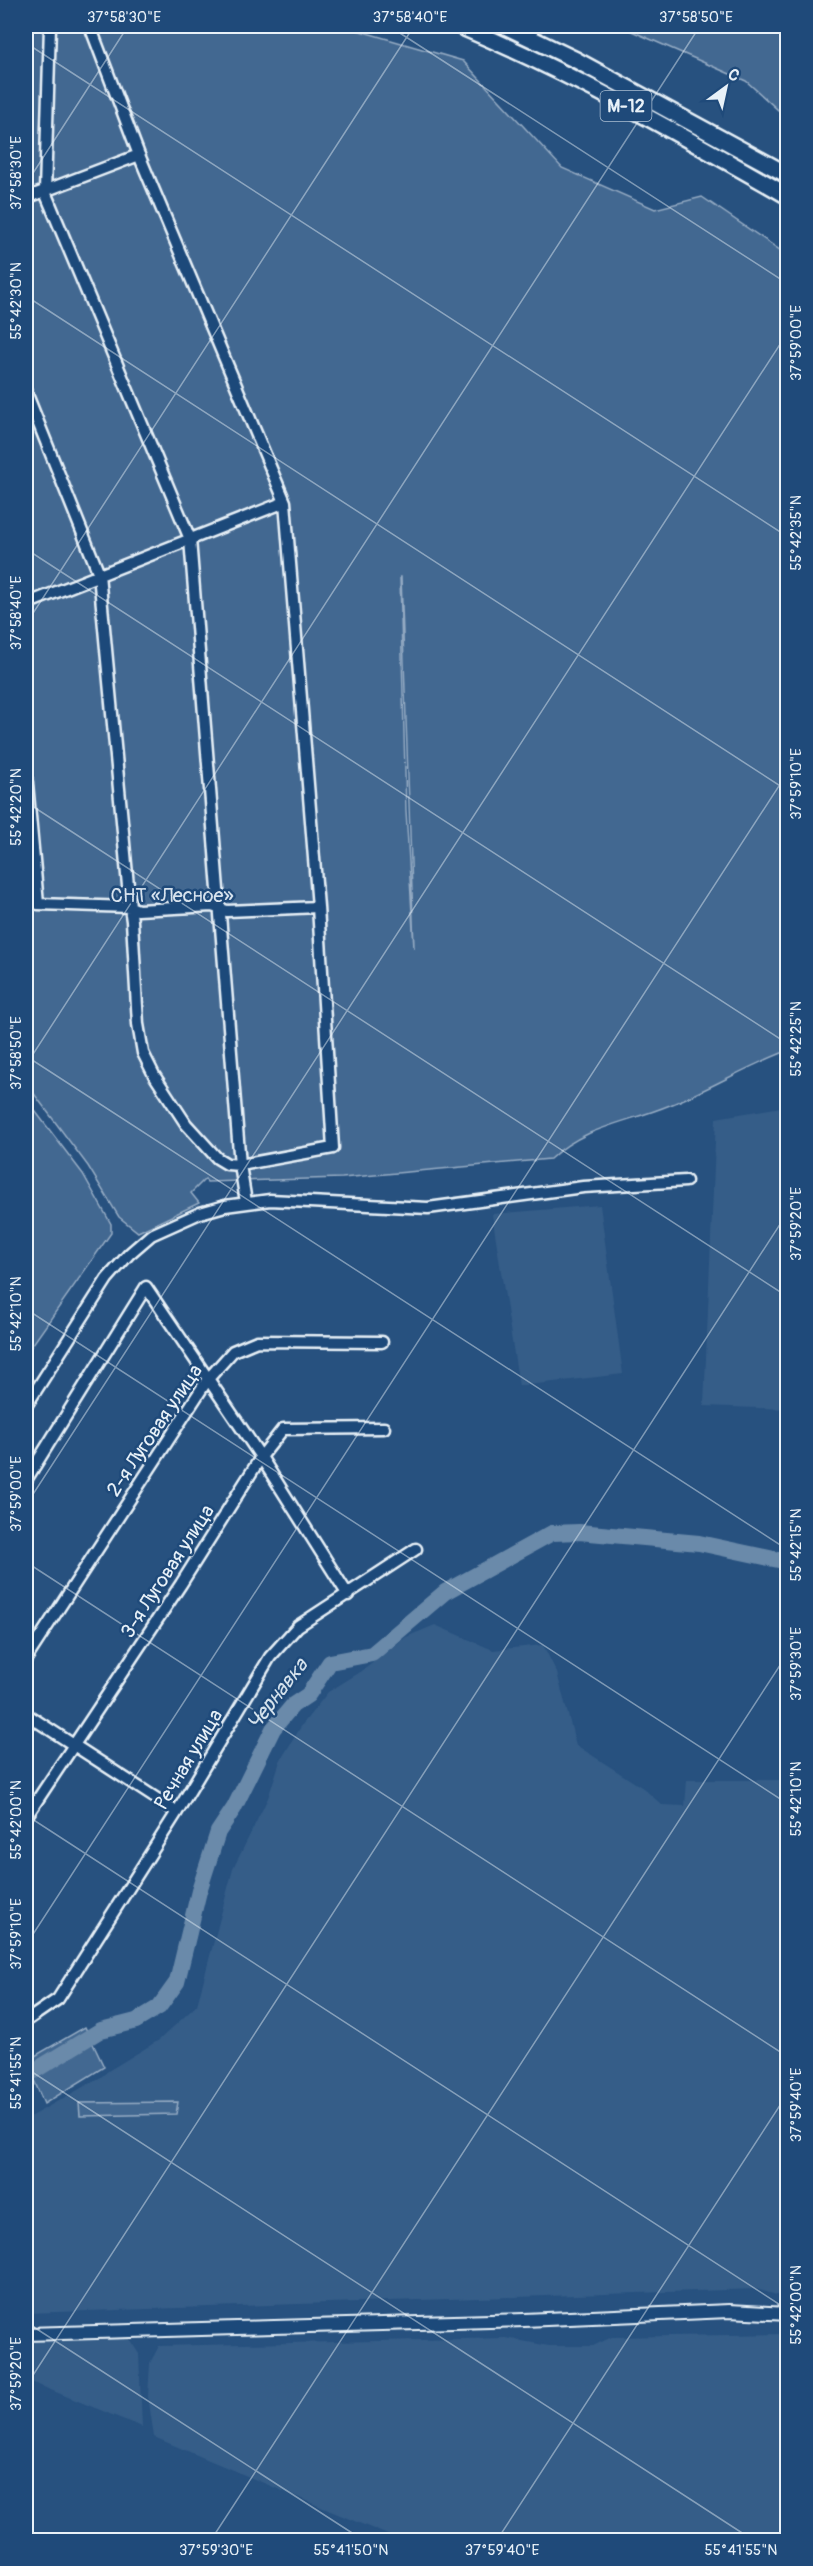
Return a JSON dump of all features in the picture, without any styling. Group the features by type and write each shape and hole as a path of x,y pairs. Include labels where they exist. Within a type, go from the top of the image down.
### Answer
{"highway":[{"name":"М-12","path":"460,26 548,66 658,123 788,196"},
{"name":"М-12","path":"505,26 576,60 788,175"}],"main road":[{"path":"26,2334 524,2320 729,2311 788,2314"}],"street":[{"path":"50,26 45,192 189,539 240,1165 246,1202"},
{"path":"26,392 99,574 130,907 138,1024 143,1053 154,1075 186,1124 217,1158 227,1164 240,1165 333,1148 318,907 285,502 139,155 90,26"},
{"path":"26,198 139,155"},
{"path":"26,604 285,502"},
{"path":"26,772 38,904"},
{"path":"26,900 38,904 130,907 138,910 220,908 227,911 318,907"},
{"path":"26,1406 107,1279 139,1244 165,1227 200,1213 246,1202 293,1200 428,1209 583,1187 686,1181"},
{"path":"26,1480 146,1287 261,1457 348,1595"},
{"name":"2-я Луговая улица","path":"26,1659 208,1379 233,1351 257,1341 382,1342"},
{"name":"3-я Луговая улица","path":"26,1817 261,1457 284,1429 384,1428"},
{"name":"Речная улица","path":"26,2021 58,1999 177,1812 270,1658 298,1626 416,1549"},
{"path":"26,1714 177,1812"}],"shaded area":[{"path":"787,1106 787,1409 704,1406 716,1118"},
{"path":"600,1205 623,1374 519,1386 492,1214"},
{"path":"435,1625 493,1650 543,1645 557,1673 576,1745 643,1788 662,1805 685,1806 687,1780 787,1780 787,2298 756,2289 26,2313 26,2119 101,2077 159,2040 197,2005 233,1869 268,1798 280,1761 302,1725 328,1692 362,1671 406,1637"},
{"path":"787,2334 787,2540 392,2540 395,2538 154,2437 148,2396 150,2363 159,2346 506,2338 549,2346 593,2346 612,2337"},
{"path":"128,2337 139,2354 142,2427 26,2380 26,2341"}],"green space":[{"name":"СНТ «Лесное»","path":"26,26 343,26 463,61 562,168 655,209 702,197 787,255 787,1051 670,1105 592,1132 563,1148 550,1159 342,1178 207,1182 205,1179 191,1193 199,1203 138,1232 119,1217 88,1166 26,1083","holes":["401,577 414,948 406,810"]},
{"path":"620,26 787,26 787,118 746,81"},
{"path":"26,1099 83,1174 111,1224 111,1233 26,1354"},
{"path":"85,2027 104,2067 44,2104 26,2061"},
{"path":"178,2102 176,2114 80,2116 79,2103"}],"waterway":[{"name":"Чернавка","path":"26,2076 101,2030 136,2021 159,2007 177,1982 199,1891 218,1832 234,1808 273,1729 293,1705 308,1695 330,1662 372,1654 445,1592 552,1533 579,1532 699,1543 788,1562"}]}
